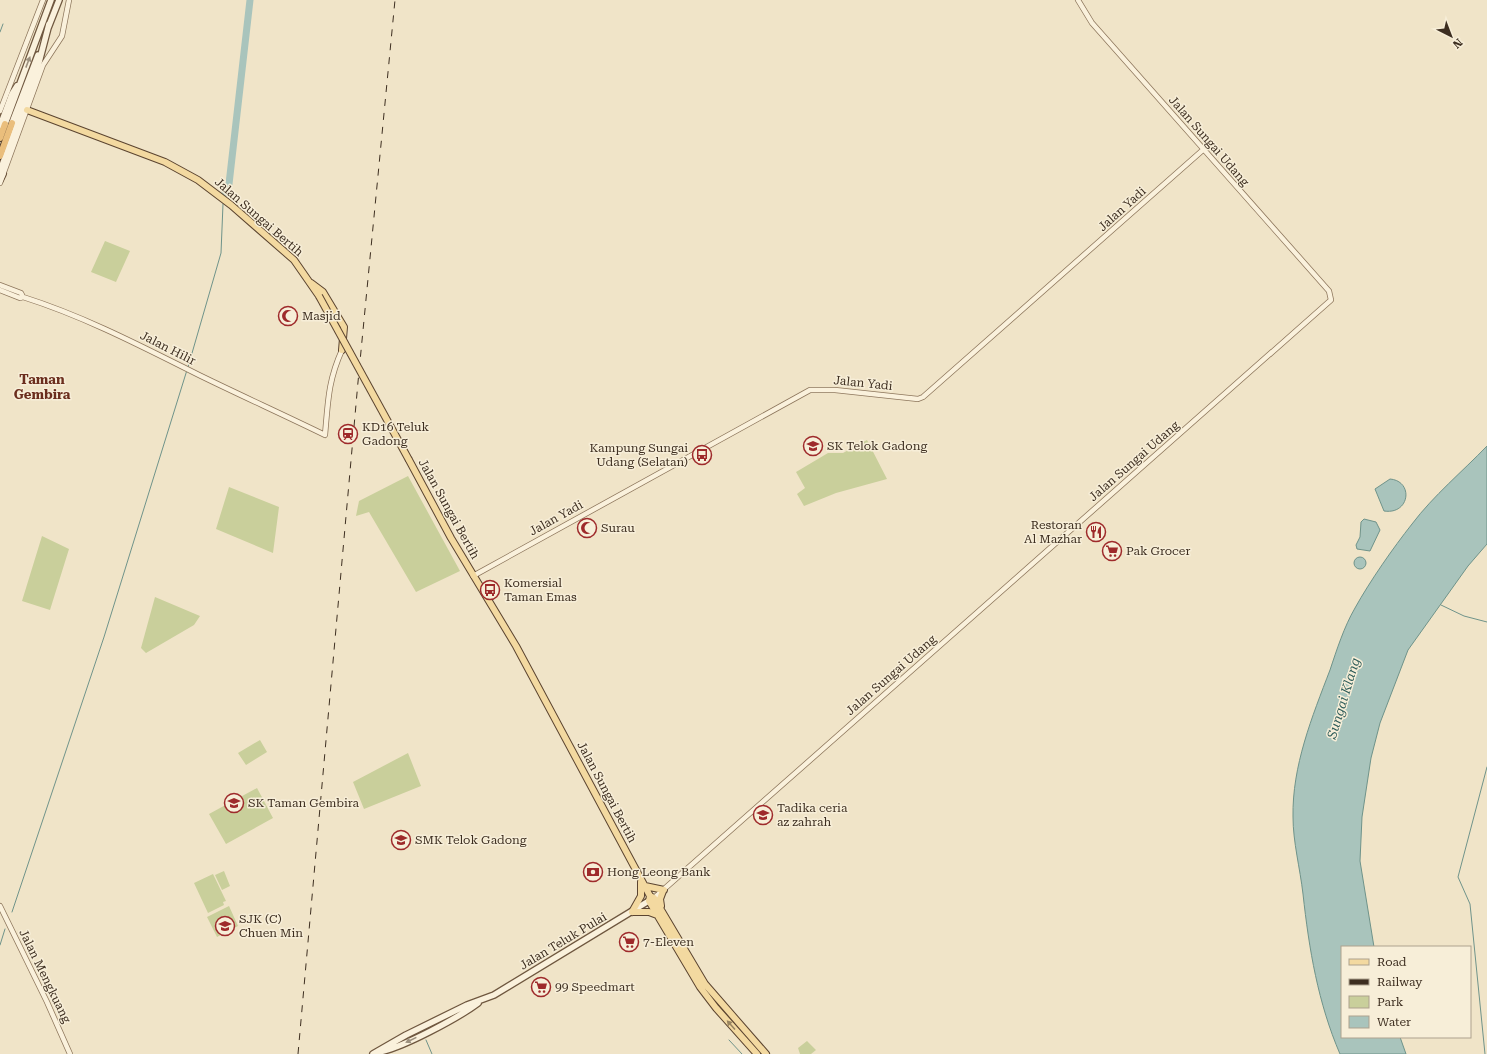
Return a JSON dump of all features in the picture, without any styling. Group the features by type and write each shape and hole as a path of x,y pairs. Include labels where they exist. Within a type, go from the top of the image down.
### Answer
{"highway":[{"path":"0,156 12,123"},
{"path":"0,138 2,125"}],"main road":[{"path":"2,125 21,81 51,0"},
{"path":"12,123 59,0"},
{"path":"0,180 37,70 49,24"},
{"name":"Jalan Sungai Bertih","path":"27,110 165,162 189,175 220,196 297,263 319,296 473,576 516,646 651,898 700,986 720,1013 757,1054"},
{"path":"310,282 324,292 344,327 342,350"},
{"path":"641,878 641,896 632,912 649,912 660,914 660,899 663,890 645,886"},
{"name":"Jalan Teluk Pulai","path":"376,1053 418,1028 467,1004 481,1000 516,982 632,912 651,898"},
{"name":"Jalan Sungai Bertih","path":"660,914 705,984 766,1054"},
{"name":"Jalan Teluk Pulai","path":"376,1053 390,1050 450,1020 469,1010 481,1000"},
{"path":"418,1028 444,1018 449,1018 450,1020"}],"street":[{"path":"0,111 43,0"},
{"path":"0,183 2,173 43,65 62,36 69,0"},
{"name":"Jalan Sungai Udang","path":"651,898 663,890 1329,303 1331,297 1329,291 1092,23 1078,0"},
{"name":"Jalan Yadi","path":"473,576 810,390 835,390 918,399 923,397 1204,149"},
{"name":"Jalan Hilir","path":"0,285 21,294 22,297"},
{"name":"Jalan Hilir","path":"0,290 106,328 325,435 330,380 333,368 342,350"},
{"name":"Jalan Mengkuang","path":"0,906 48,1002 70,1054"}],"green space":[{"path":"105,241 130,251 116,282 91,272"},
{"path":"867,440 887,479 836,493 804,506 797,494 805,488 796,472 828,453 843,453"},
{"path":"408,476 460,571 416,592 369,512 356,516 359,501"},
{"path":"229,487 279,507 273,553 216,529"},
{"path":"42,536 69,549 50,610 22,601"},
{"path":"155,597 200,616 194,625 146,653 141,648"},
{"path":"260,740 267,752 246,765 238,753"},
{"path":"408,753 421,786 364,809 353,782"},
{"path":"257,788 273,818 226,844 209,814"},
{"path":"224,871 230,886 222,890 215,875"},
{"path":"213,874 226,901 223,902 224,905 208,913 194,883"},
{"path":"229,906 238,926 217,937 207,917"},
{"path":"807,1041 816,1050 811,1054 800,1054 798,1048"}],"water":[{"name":"Sungai Klang","path":"1487,446 1487,544 1468,566 1408,650 1380,723 1371,758 1362,817 1360,861 1374,946 1341,946 1341,1038 1400,1038 1406,1054 1340,1054 1332,1035 1320,995 1308,935 1293,826 1296,779 1304,742 1316,706 1351,615 1375,576 1405,533 1439,493"},
{"path":"1390,479 1398,481 1403,485 1406,491 1406,497 1404,503 1399,508 1393,511 1384,511 1375,489"},
{"path":"1364,519 1376,522 1380,530 1370,551 1357,549 1356,545 1360,537 1361,522"},
{"path":"1358,557 1362,557 1366,563 1362,569 1358,569 1354,565 1354,561"}],"waterway":[{"path":"225,193 229,184 250,0"},
{"path":"0,32 3,24"},
{"path":"188,367 221,253 223,204"},
{"path":"12,912 104,637 187,370"},
{"path":"1441,605 1464,616 1487,622"},
{"path":"1485,1054 1470,904 1458,877 1487,767"},
{"path":"0,945 5,929"},
{"path":"426,1040 432,1054"},
{"path":"729,1040 742,1054"}],"railway":[{"path":"298,1054 358,382 395,0"}],"place":[{"name":"Masjid","path":"288,316"},
{"name":"KD16 Teluk Gadong","path":"348,434"},
{"name":"SK Telok Gadong","path":"813,446"},
{"name":"Kampung Sungai Udang (Selatan)","path":"702,455"},
{"name":"Surau","path":"587,528"},
{"name":"Restoran Al Mazhar","path":"1096,532"},
{"name":"Pak Grocer","path":"1112,551"},
{"name":"Komersial Taman Emas","path":"490,590"},
{"name":"SK Taman Gembira","path":"234,803"},
{"name":"Tadika ceria az zahrah","path":"763,815"},
{"name":"SMK Telok Gadong","path":"401,840"},
{"name":"Hong Leong Bank","path":"593,872"},
{"name":"SJK (C) Chuen Min","path":"225,926"},
{"name":"7-Eleven","path":"629,942"},
{"name":"99 Speedmart","path":"541,987"}],"district":[{"name":"Taman Gembira","path":"42,386"}]}
